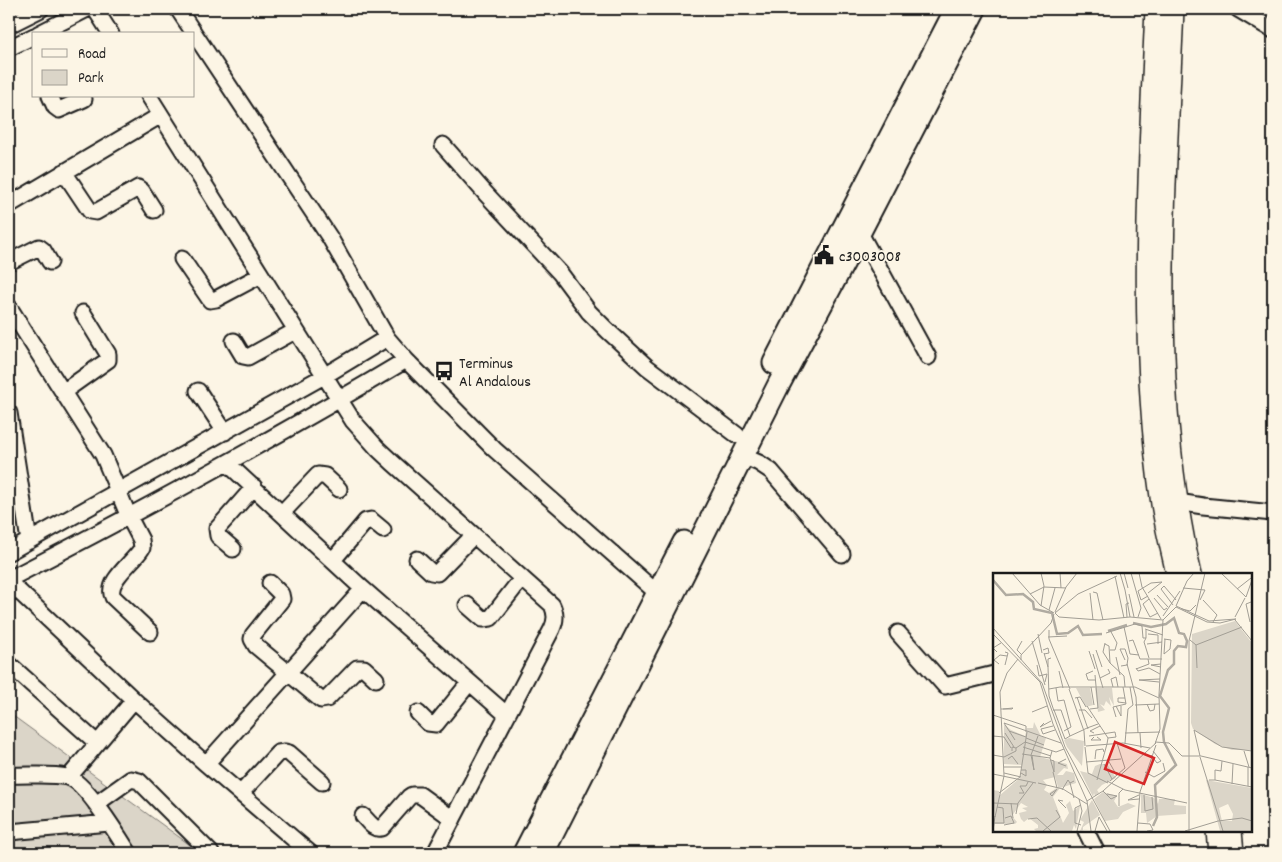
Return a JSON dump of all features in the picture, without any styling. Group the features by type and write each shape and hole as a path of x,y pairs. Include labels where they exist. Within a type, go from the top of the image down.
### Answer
{"main road":[{"path":"543,853 663,598 696,518 956,9"},
{"path":"524,853 743,456 975,9"}],"street":[{"path":"9,25 41,9"},
{"path":"42,32 87,9"},
{"path":"95,9 110,32"},
{"path":"178,9 193,32"},
{"path":"1155,9 1148,201 1147,346 1161,505 1176,573"},
{"path":"1174,9 1164,293 1166,386 1178,502 1192,573"},
{"path":"1238,9 1273,30"},
{"path":"195,35 330,238 387,338 461,417 518,471 663,598"},
{"path":"9,48 32,37"},
{"path":"51,98 59,110 84,99"},
{"path":"150,98 353,421 378,449 552,605 556,613 556,622 435,853"},
{"path":"9,205 161,115"},
{"path":"443,145 560,273 589,312 608,331 647,367 737,435"},
{"path":"64,172 90,212 96,212 136,188 142,191 154,210"},
{"path":"860,233 928,356"},
{"path":"9,262 38,247 43,250 50,262"},
{"path":"182,259 210,300 216,299 260,275"},
{"path":"9,307 103,455 129,517 141,540 142,548 112,583 111,593 150,632"},
{"path":"63,392 108,360 108,354 83,314"},
{"path":"234,341 243,356 248,357 295,331"},
{"path":"9,552 324,376 387,338"},
{"path":"310,853 134,700 9,580 227,463 406,360"},
{"path":"198,391 225,432"},
{"path":"9,413 15,498 29,541"},
{"path":"743,456 760,463 771,471 842,554"},
{"path":"227,463 363,589 507,715"},
{"path":"282,513 318,475 325,476 339,489"},
{"path":"233,549 218,536 217,529 254,487"},
{"path":"1178,502 1273,513"},
{"path":"333,560 366,521 372,520 383,530"},
{"path":"417,559 431,572 437,573 474,535"},
{"path":"467,605 483,619 490,618 522,578"},
{"path":"270,583 281,594 282,599 253,635 252,639 256,646 321,700 327,699 357,668 364,668 376,679"},
{"path":"206,764 363,589"},
{"path":"898,633 945,686 993,674"},
{"path":"9,664 97,743"},
{"path":"418,713 428,723 436,724 470,683"},
{"path":"68,777 134,700"},
{"path":"240,793 281,752 288,753 322,782"},
{"path":"9,775 68,777 85,791 96,804 129,853"},
{"path":"96,804 128,781 135,779 211,853"},
{"path":"363,816 374,827 382,828 409,797 416,794 453,819"},
{"path":"9,832 109,823"},
{"path":"1086,832 1097,853"},
{"path":"1216,832 1218,853"},
{"path":"1232,832 1234,853"}],"green space":[{"path":"9,713 201,853 9,853"}],"place":[{"name":"c3003008","path":"824,255"},
{"name":"Terminus Al Andalous","path":"444,371"}]}
